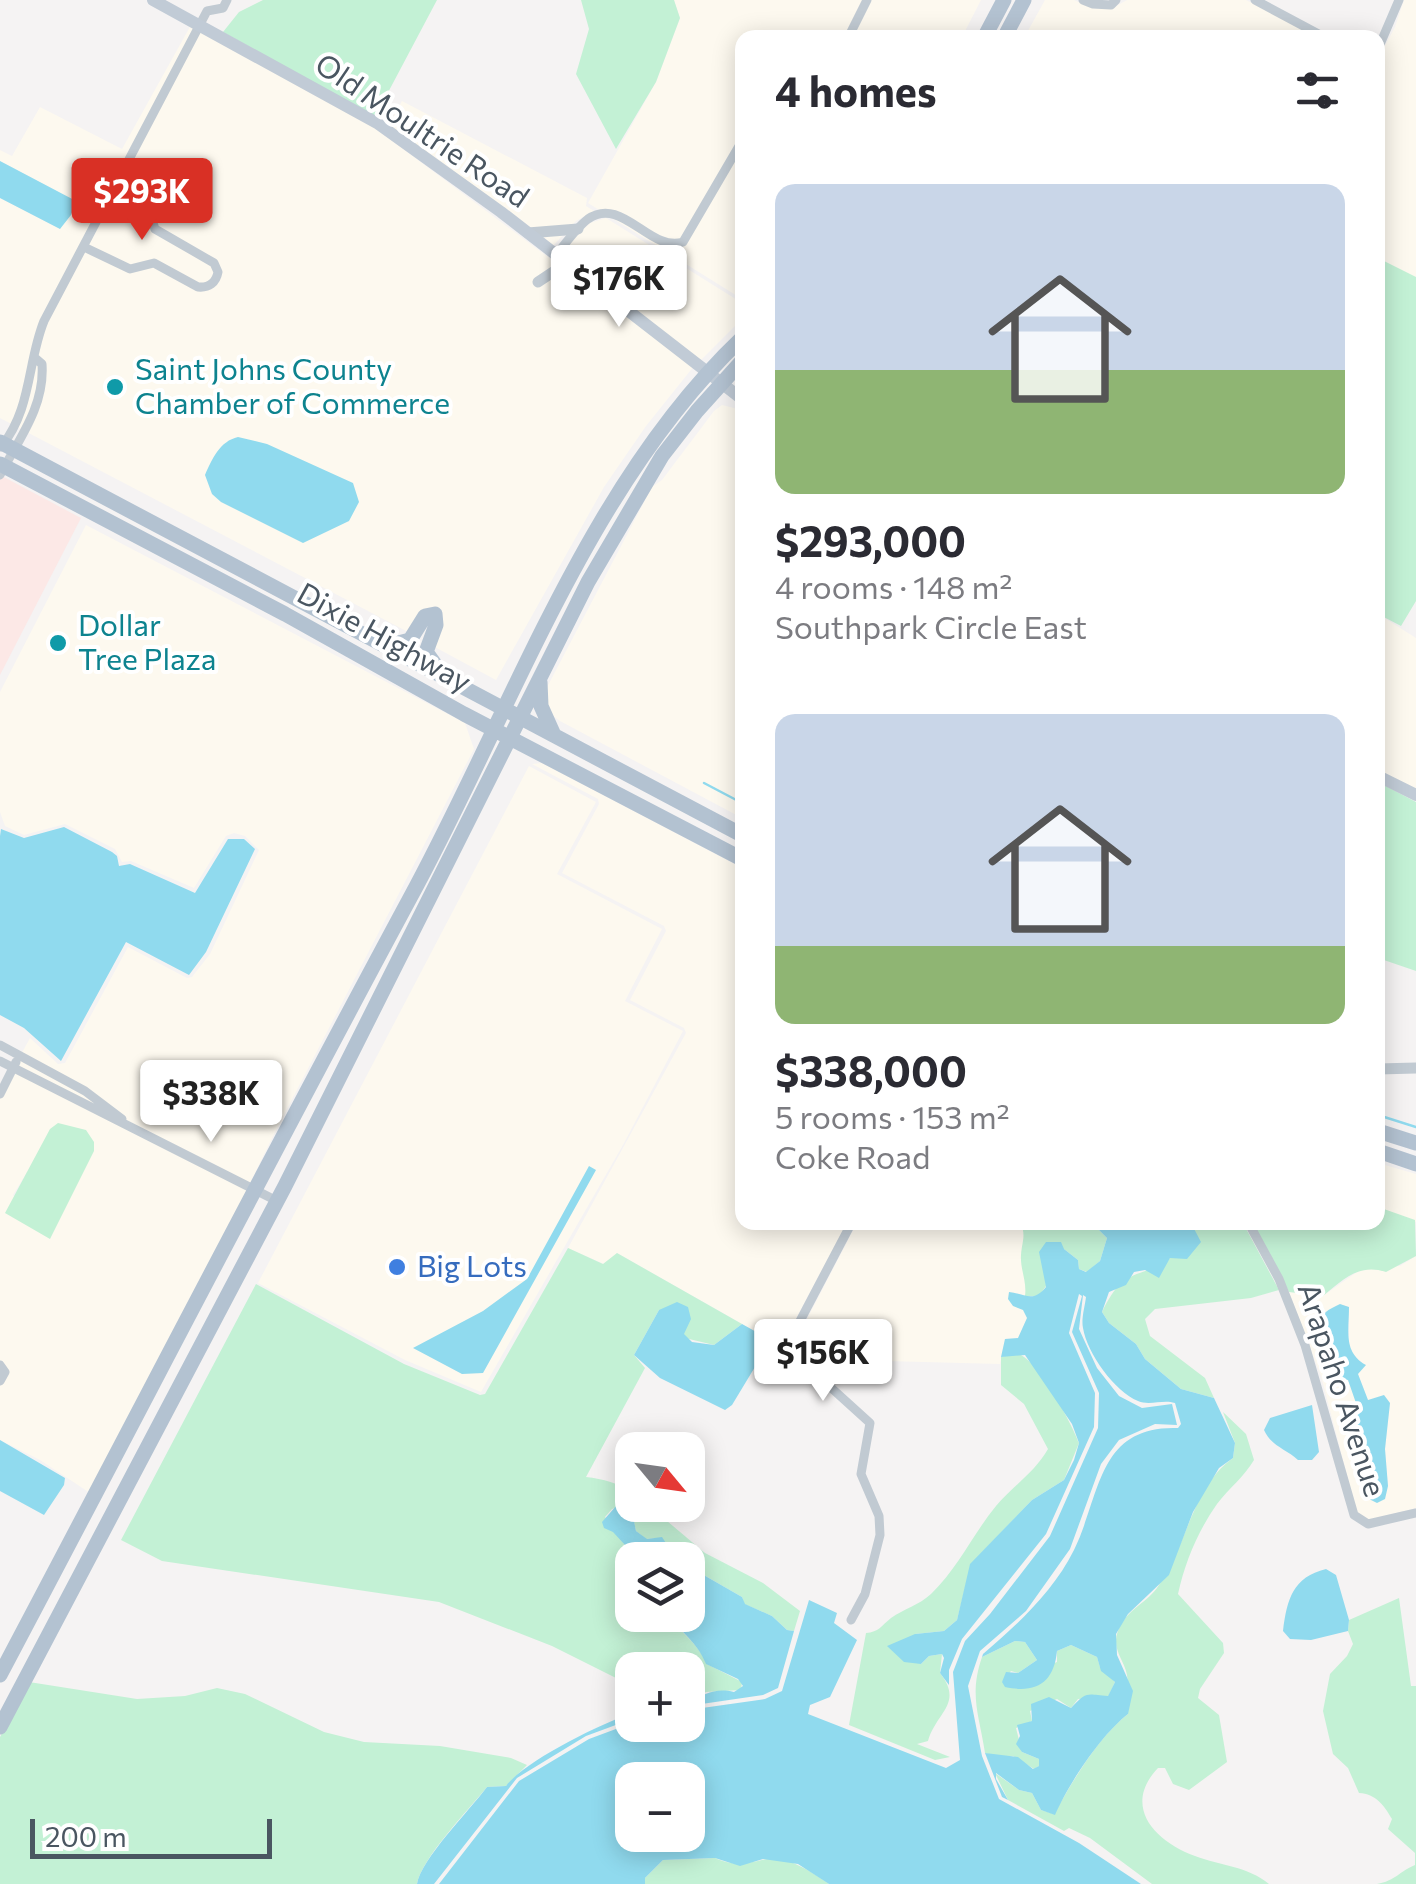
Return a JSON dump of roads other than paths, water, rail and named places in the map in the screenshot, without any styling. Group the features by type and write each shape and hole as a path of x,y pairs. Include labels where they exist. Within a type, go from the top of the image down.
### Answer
{"main road":[{"name":"Old Moultrie Road","path":"153,0 377,123 528,233 735,394"},
{"path":"988,30 1004,0"},
{"path":"1008,30 1024,0"},
{"path":"4,1668 410,899 522,674 604,536 735,348"},
{"path":"715,378 735,365"},
{"name":"Dixie Highway","path":"5,446 735,830"},
{"name":"Dixie Highway","path":"2,469 285,614 464,714 735,855"},
{"path":"0,1727 404,953 542,676 604,536"},
{"path":"386,646 410,640 425,616 435,614 436,625 426,652 442,674"},
{"path":"468,690 494,690 522,674"},
{"path":"542,676 541,706 554,735"},
{"path":"464,714 478,741 478,760"},
{"path":"489,780 513,758 544,754"},
{"path":"1385,780 1416,795"},
{"path":"404,953 406,933 417,909 410,899"},
{"path":"1385,1133 1416,1143"},
{"path":"1385,1153 1415,1164"}],"street":[{"path":"2,469 5,446 40,396 42,364 36,358 44,321 207,5 223,8 226,0"},
{"path":"852,30 867,0"},
{"path":"1083,0 1102,5 1111,5 1116,0"},
{"path":"1254,0 1311,30"},
{"path":"1385,33 1400,0"},
{"path":"556,255 590,218 614,214 665,244 683,242 735,153"},
{"path":"84,247 130,269 154,264 198,288 214,282 218,272 214,263 155,229 145,199 119,180"},
{"path":"528,233 578,230"},
{"path":"538,282 556,270 572,267"},
{"path":"285,614 295,597"},
{"path":"0,1044 97,1098 128,1124"},
{"path":"0,1094 20,1055"},
{"path":"0,1061 276,1201"},
{"path":"1385,1069 1416,1068"},
{"path":"848,1230 790,1342 817,1374 870,1423 861,1474 879,1516 880,1535 865,1594 851,1620"},
{"name":"Arapaho Avenue","path":"1252,1230 1279,1279 1311,1360 1354,1514 1368,1524 1416,1512"},
{"path":"0,1365 5,1372 0,1381"}],"water":[{"path":"0,161 76,201 60,229 0,198"},
{"path":"238,437 267,444 353,483 359,502 349,521 303,543 221,502 212,494 205,475 221,447"},
{"path":"64,827 112,852 119,866 130,864 195,893 228,839 244,839 255,849 206,952 189,975 126,942 61,1061 24,1028 0,1015 0,836 1,829 24,838"},
{"path":"589,1166 596,1170 483,1373 462,1374 413,1348 483,1311 527,1279"},
{"path":"1099,1230 1195,1230 1201,1242 1187,1259 1170,1258 1159,1278 1145,1270 1134,1272 1126,1285 1109,1292 1102,1312 1109,1323 1136,1344 1145,1359 1181,1389 1214,1398 1235,1443 1233,1458 1219,1468 1193,1512 1169,1575 1128,1614 1116,1634 1117,1655 1133,1691 1128,1714 1087,1760 1055,1815 1041,1810 1032,1793 1019,1790 996,1773 1008,1800 1002,1797 985,1753 1018,1757 1033,1769 1039,1766 1039,1759 1022,1752 1016,1744 1020,1736 1017,1725 1032,1721 1031,1704 1049,1697 1071,1708 1088,1695 1108,1696 1115,1682 1101,1671 1097,1657 1071,1645 1057,1651 1052,1671 1042,1683 1026,1689 1005,1687 1002,1682 1006,1672 1018,1673 1037,1660 1025,1642 1015,1641 982,1657 983,1654 1034,1606 1056,1580 1074,1550 1097,1486 1117,1451 1131,1438 1151,1430 1178,1428 1181,1424 1175,1403 1138,1401 1103,1370 1083,1328 1083,1295 1079,1329 1097,1368 1119,1396 1142,1408 1172,1404 1177,1425 1155,1424 1119,1440 1101,1464 1070,1549 1026,1611 980,1651 968,1686 982,1756 999,1799 1079,1843 1141,1884 829,1884 798,1864 763,1859 740,1866 715,1858 663,1860 645,1878 645,1884 439,1884 519,1781 589,1739 615,1729 615,1742 705,1742 705,1708 765,1699 782,1691 809,1600 837,1613 834,1623 857,1640 830,1697 810,1705 808,1714 946,1768 960,1760 953,1672 965,1641 1050,1536 1098,1428 1099,1393 1072,1332 1082,1296 1079,1294 1069,1333 1095,1393 1094,1427 1046,1534 962,1639 949,1670 949,1685 940,1673 942,1654 929,1656 921,1664 904,1662 887,1646 915,1634 944,1631 957,1620 970,1564 1032,1500 1064,1480 1079,1443 1072,1424 1025,1355 1001,1357 1005,1339 1018,1338 1027,1318 1008,1299 1009,1292 1033,1296 1046,1287 1039,1252 1046,1242 1061,1242 1078,1260 1079,1269 1086,1272 1100,1261 1107,1238"},
{"path":"677,1302 688,1307 691,1319 684,1334 692,1342 714,1345 742,1324 767,1338 767,1347 732,1405 725,1410 660,1378 634,1355 659,1310"},
{"path":"1340,1304 1349,1307 1351,1347 1366,1365 1358,1374 1368,1400 1384,1395 1390,1403 1385,1449 1388,1486 1385,1499 1377,1503 1369,1499 1350,1449 1347,1413 1357,1406 1348,1380 1336,1378 1318,1327 1322,1315"},
{"path":"1312,1405 1319,1452 1312,1460 1298,1460 1275,1444 1264,1430 1270,1418"},
{"path":"0,1440 65,1478 44,1515 0,1491"},
{"path":"615,1507 615,1522 634,1522 636,1531 647,1539 662,1537 665,1542 622,1542 602,1522"},
{"path":"1326,1569 1336,1575 1349,1620 1348,1631 1311,1640 1290,1639 1283,1631 1294,1591 1306,1578"},
{"path":"705,1576 794,1631 778,1688 763,1695 705,1704 705,1694 734,1692 743,1686 738,1679 706,1664 705,1652 699,1652 683,1632 705,1632"},
{"path":"615,1720 615,1725 586,1736 517,1778 434,1884 417,1884 436,1848 487,1787 506,1786 545,1755"}],"waterway":[{"path":"704,783 735,799"},
{"path":"1385,1117 1416,1127"}],"place":[{"name":"Saint Johns County Chamber of Commerce","path":"115,387"},
{"name":"Dollar Tree Plaza","path":"58,643"},
{"name":"Big Lots","path":"397,1267"}]}
